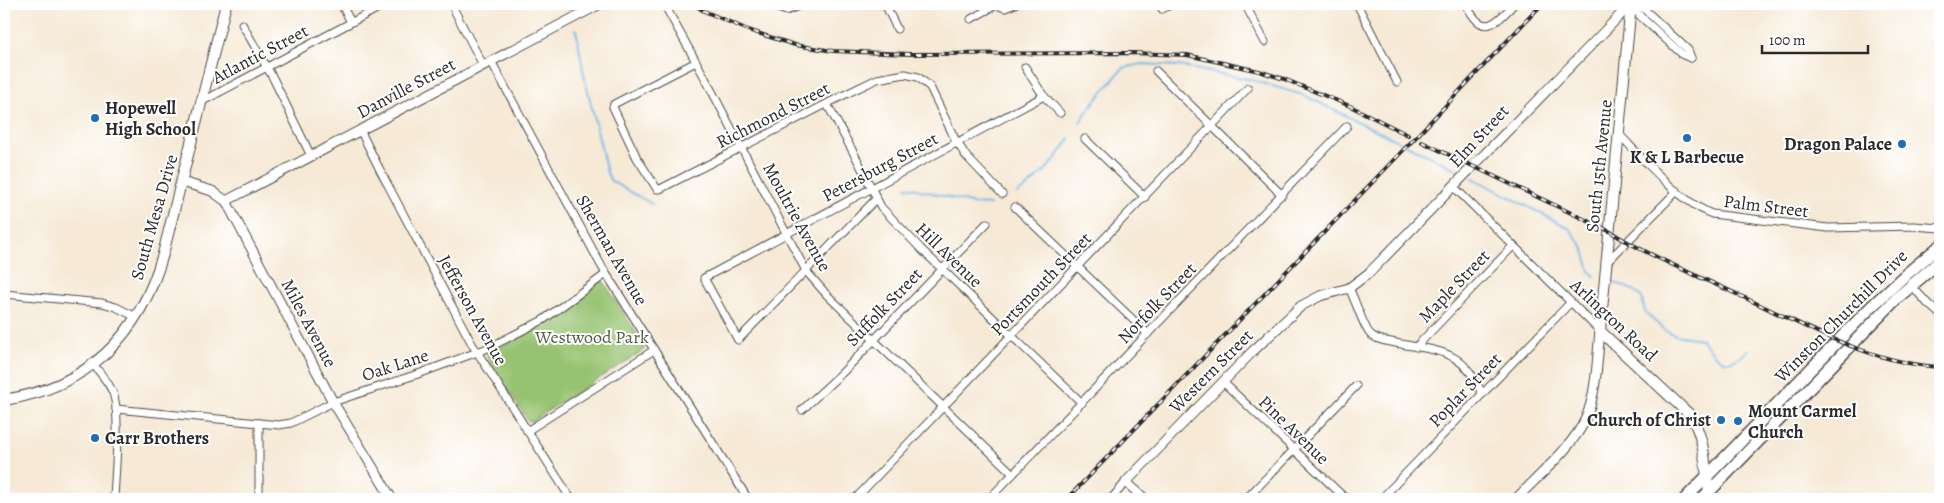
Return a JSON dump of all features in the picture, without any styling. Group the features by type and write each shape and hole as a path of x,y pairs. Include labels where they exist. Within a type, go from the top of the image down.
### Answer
{"highway":[{"name":"Winston Churchill Drive","path":"1707,497 1897,298 1907,281 1940,246"},
{"name":"Winston Churchill Drive","path":"1685,499 1871,307 1940,260"}],"main road":[{"name":"South Mesa Drive","path":"4,400 48,389 93,364 124,334 146,300 157,274 182,182 226,4"},
{"name":"South 15th Avenue","path":"1600,331 1632,4"},
{"name":"Arlington Road","path":"1600,331 1690,415 1696,423 1701,437 1707,477 1707,497"}],"street":[{"path":"341,4 351,22"},
{"name":"Atlantic Street","path":"202,102 386,4"},
{"name":"Sherman Avenue","path":"451,4 487,63 606,274 748,499"},
{"name":"Danville Street","path":"226,201 600,4"},
{"name":"Moultrie Avenue","path":"664,4 806,271 826,294 1013,474"},
{"path":"777,6 786,11 803,4"},
{"path":"885,4 897,29"},
{"path":"971,20 996,4 1005,8 1015,4"},
{"path":"1162,9 1172,4"},
{"path":"1245,4 1265,42"},
{"path":"1357,4 1397,82"},
{"path":"1466,4 1472,16 1486,24 1496,23 1514,4"},
{"path":"1632,4 1643,8 1688,50 1691,58 1683,56 1640,16 1632,4"},
{"name":"Elm Street","path":"1349,288 1369,273 1454,187 1516,120 1632,4"},
{"path":"242,24 267,67 311,156"},
{"name":"Richmond Street","path":"696,62 614,104 613,107 637,158 657,189 877,80 905,74 918,77 930,87 957,143"},
{"path":"1025,66 1044,96 1060,113"},
{"path":"1156,71 1282,195"},
{"name":"Portsmouth Street","path":"855,499 1248,88"},
{"name":"Petersburg Street","path":"806,271 738,340 704,278 1044,96"},
{"name":"Hill Avenue","path":"827,104 876,198 897,225 1082,403"},
{"name":"Norfolk Street","path":"989,499 1347,126"},
{"name":"Jefferson Avenue","path":"360,130 478,352 571,499"},
{"name":"Palm Street","path":"1619,134 1677,191 1702,210 1722,216 1828,228 1940,228"},
{"path":"1085,139 1145,197"},
{"path":"957,143 972,164 1002,194"},
{"path":"182,182 212,191 226,201"},
{"name":"Arlington Road","path":"1454,187 1600,331"},
{"path":"1606,264 1677,191"},
{"path":"806,271 876,198"},
{"name":"Miles Avenue","path":"226,201 332,402 392,499"},
{"path":"1015,206 1148,334"},
{"name":"Suffolk Street","path":"802,410 874,340 987,223"},
{"name":"Maple Street","path":"1416,347 1513,246"},
{"name":"Oak Lane","path":"116,409 259,423 291,423 332,402 478,352 506,339 543,320 606,274"},
{"path":"1907,281 1940,314"},
{"path":"1349,288 1370,333 1374,337 1432,350 1455,358 1470,371 1482,394"},
{"name":"Western Street","path":"1111,499 1222,382 1301,306 1320,296 1349,288"},
{"path":"4,294 102,303 122,309 136,317"},
{"name":"Poplar Street","path":"1381,499 1571,302"},
{"path":"1516,499 1568,444 1585,420 1591,403 1600,331"},
{"path":"527,431 654,350"},
{"path":"93,364 110,387 116,409 114,499"},
{"name":"Pine Avenue","path":"1222,382 1346,499"},
{"path":"1246,499 1356,386"},
{"path":"259,423 259,499"},
{"path":"1126,482 1144,499"}],"green space":[{"name":"Westwood Park","path":"600,282 604,282 644,345 644,350 532,421 528,421 487,357 487,353 546,324"}],"waterway":[{"path":"566,4 568,9"},
{"path":"576,29 583,70 607,173 611,181 652,204"},
{"path":"1080,122 1123,68 1142,64 1179,66 1252,80 1303,95 1458,170"},
{"path":"1017,194 1046,169 1059,155 1070,138"},
{"path":"1473,178 1569,228 1583,247 1590,271 1595,277"},
{"path":"906,187 974,204 990,205"},
{"path":"1611,281 1635,291 1642,298 1645,312 1664,330 1675,335 1701,339 1723,360 1729,362 1735,360 1749,349"}],"railway":[{"path":"694,4 704,11 748,30 795,45 833,51 910,54 1132,53 1187,55 1259,71 1284,79 1350,106 1408,135"},
{"path":"1067,499 1542,4"},
{"path":"1422,142 1609,231 1658,258 1815,331 1864,351 1914,364 1940,367"}],"place":[{"name":"Hopewell High School","path":"95,118"},
{"name":"K & L Barbecue","path":"1687,138"},
{"name":"Dragon Palace","path":"1902,144"},
{"name":"Church of Christ","path":"1721,420"},
{"name":"Mount Carmel Church","path":"1738,421"},
{"name":"Carr Brothers","path":"95,438"}]}
